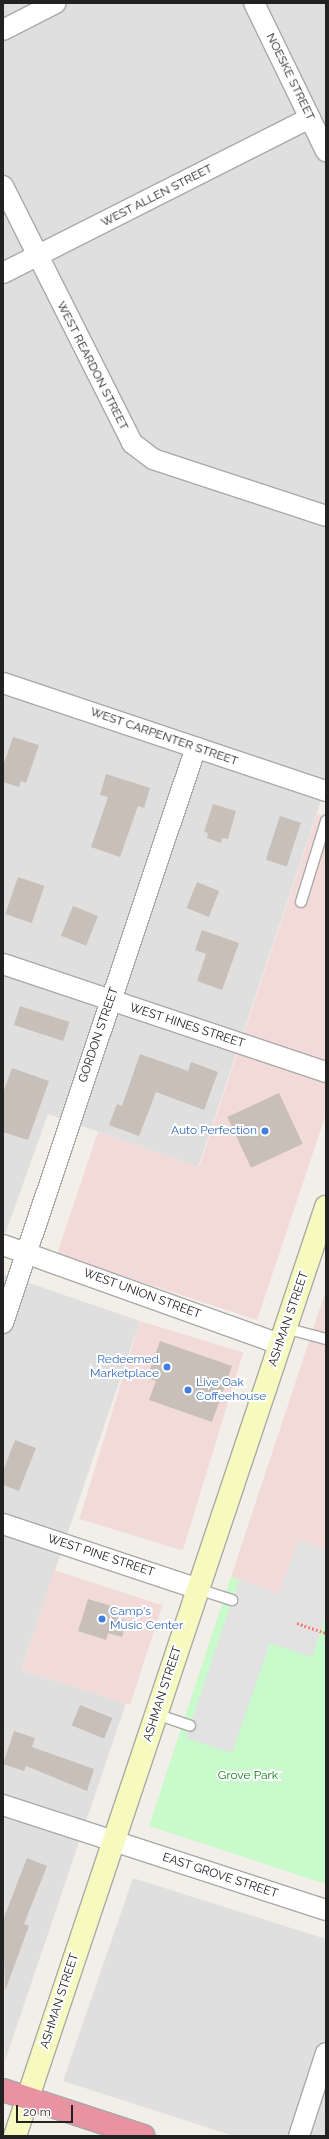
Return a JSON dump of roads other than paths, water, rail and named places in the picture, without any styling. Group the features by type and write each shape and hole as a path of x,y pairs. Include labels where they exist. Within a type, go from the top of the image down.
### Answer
{"highway":[{"path":"3,2090 144,2136"}],"street":[{"path":"3,30 56,3"},
{"name":"NOESKE STREET","path":"254,3 326,151"},
{"name":"WEST ALLEN STREET","path":"3,273 310,118"},
{"name":"WEST REARDON STREET","path":"3,186 122,429 141,452 153,459 326,516"},
{"name":"WEST CARPENTER STREET","path":"3,682 326,791"},
{"name":"GORDON STREET","path":"3,1323 196,748"},
{"name":"WEST HINES STREET","path":"3,964 326,1072"},
{"name":"ASHMAN STREET","path":"15,2136 326,1207"},
{"name":"WEST UNION STREET","path":"3,1245 283,1336"},
{"name":"WEST PINE STREET","path":"3,1524 198,1589"},
{"name":"EAST GROVE STREET","path":"3,1805 326,1910"},
{"path":"299,2136 326,2053"}],"lane":[{"path":"301,902 326,821"},
{"path":"283,1336 326,1339"},
{"path":"198,1589 232,1600"},
{"path":"156,1714 190,1726"}],"place":[{"name":"Auto Perfection","path":"265,1131"},
{"name":"Redeemed Marketplace","path":"167,1367"},
{"name":"Live Oak Coffeehouse","path":"188,1390"},
{"name":"Camp's Music Center","path":"102,1619"}],"park label":[{"name":"Grove Park","path":"248,1776"}]}
